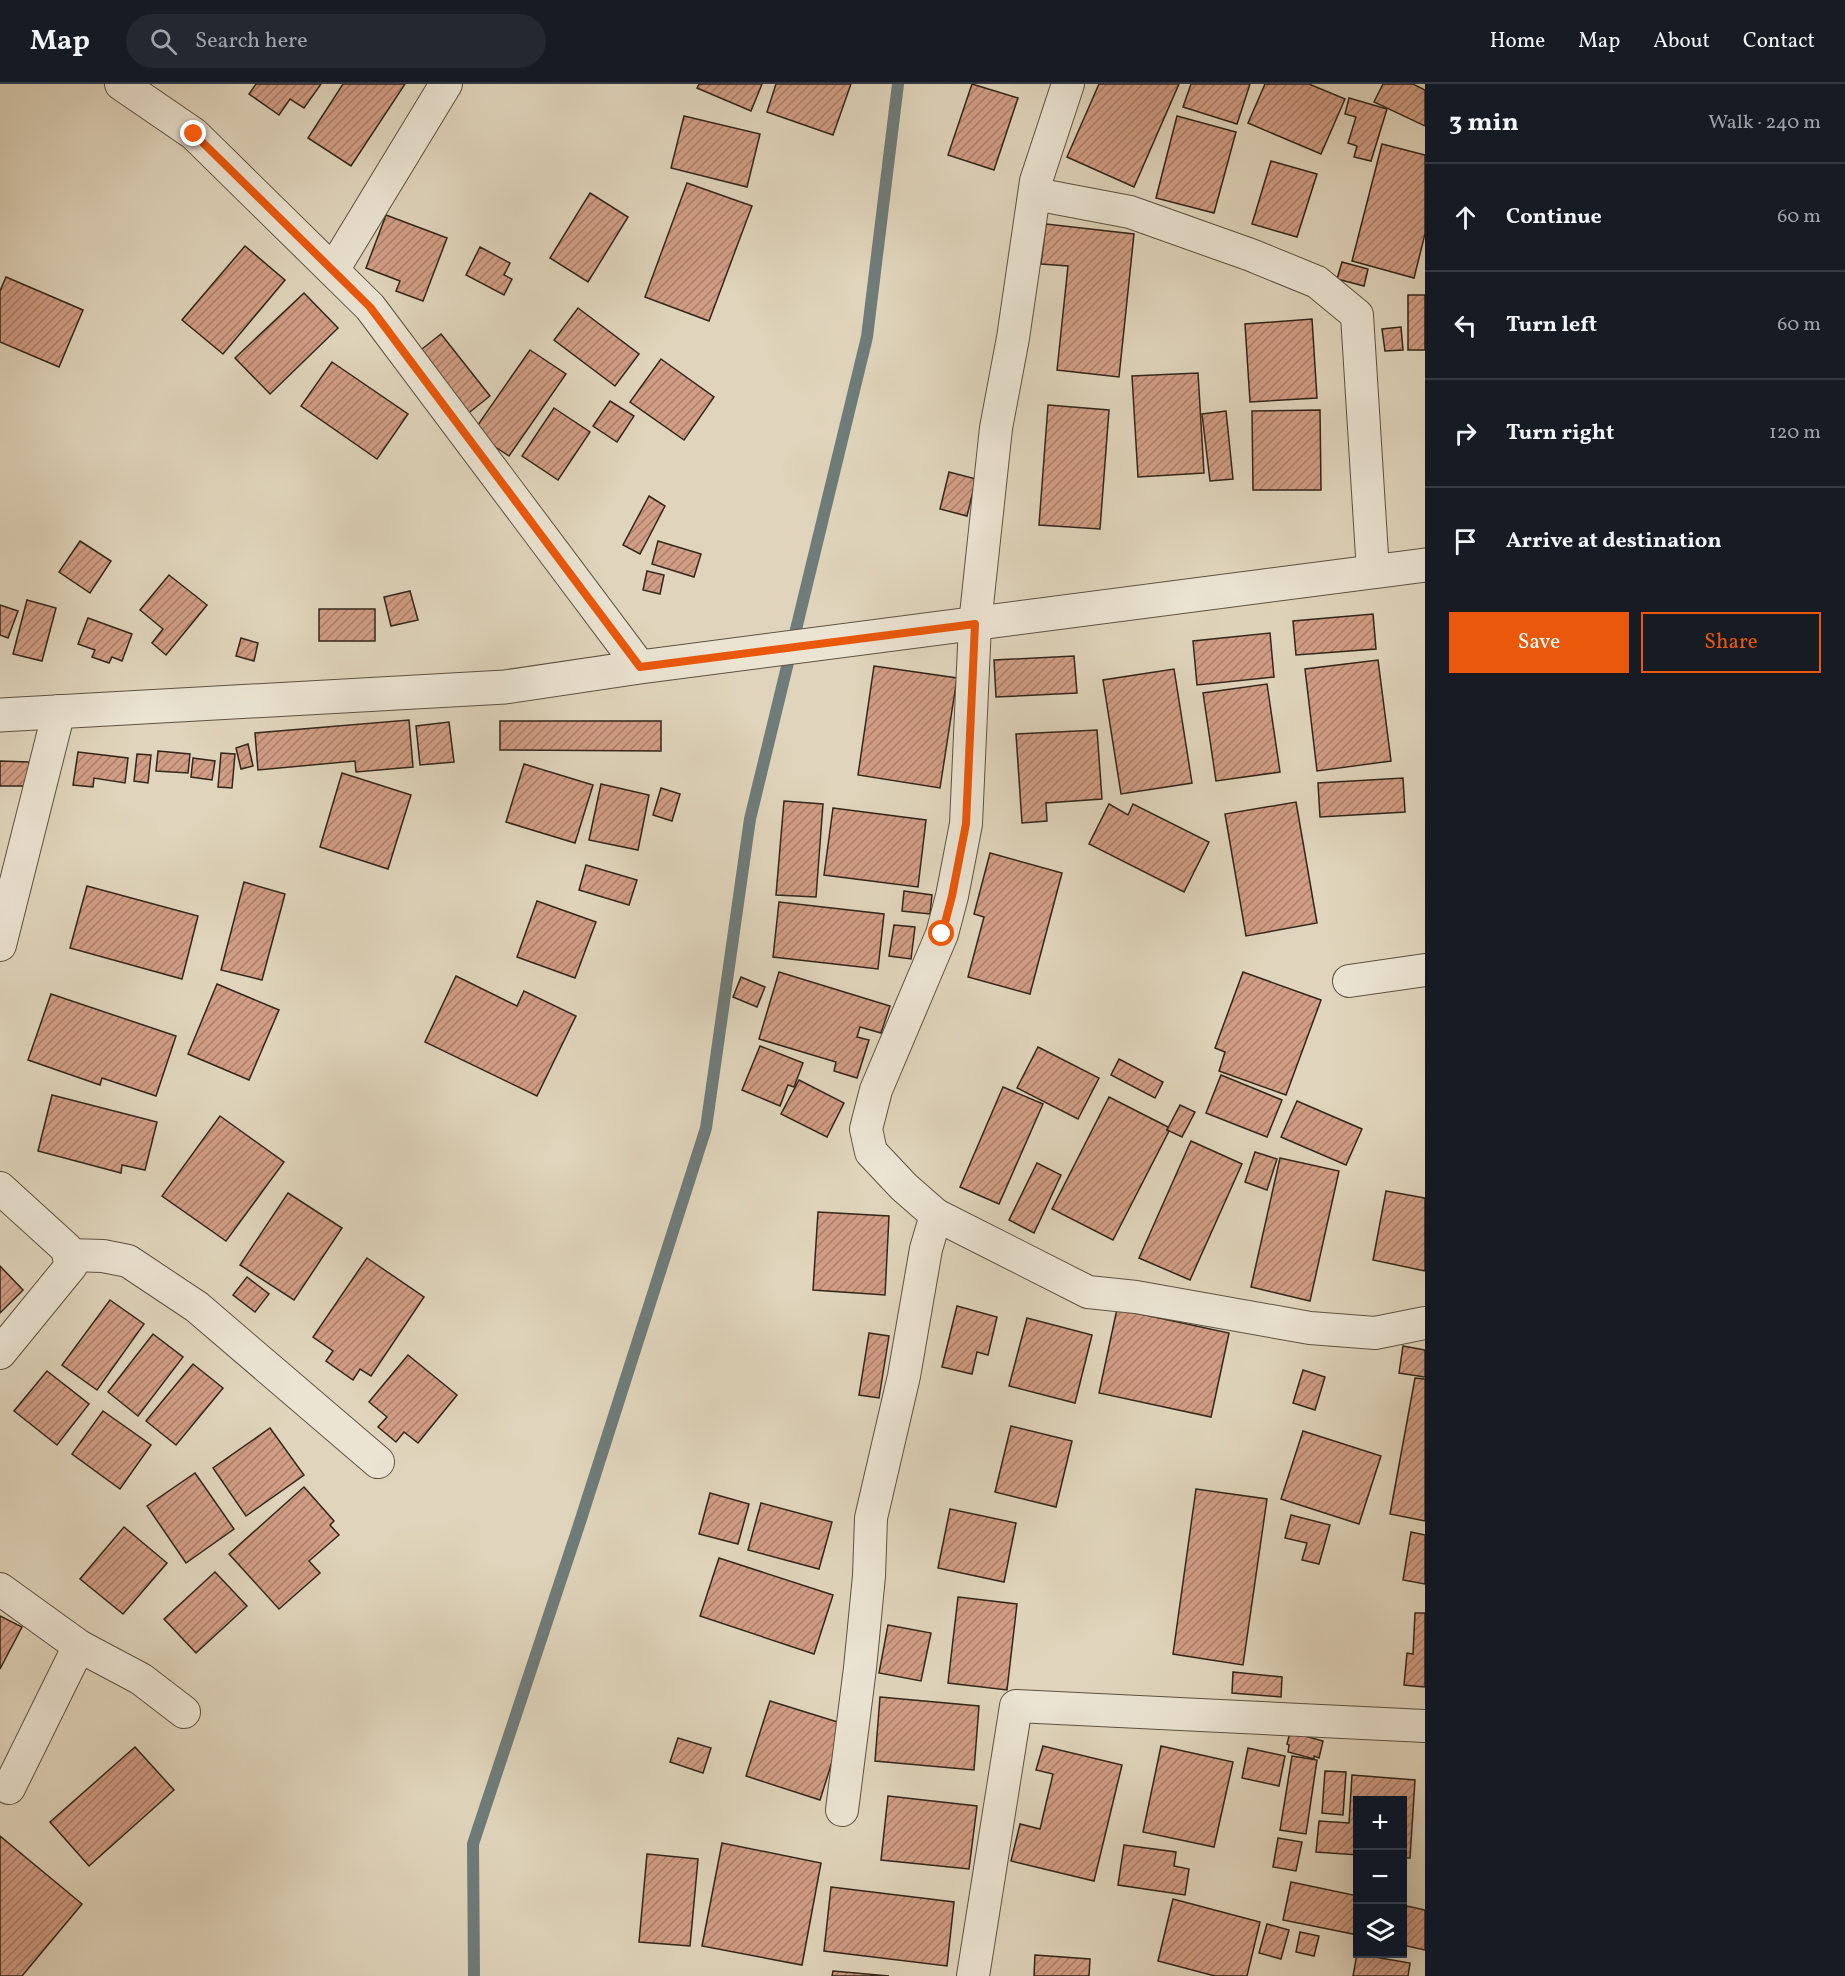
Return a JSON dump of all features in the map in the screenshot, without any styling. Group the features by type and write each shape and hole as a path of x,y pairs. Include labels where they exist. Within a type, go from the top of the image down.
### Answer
{"street":[{"path":"121,84 194,134 370,307 640,667"},
{"path":"333,270 446,84"},
{"path":"1068,84 1036,181 1013,338 996,428 975,624 966,824 942,934 876,1090 866,1129 871,1152 904,1187 936,1215 1088,1292 1136,1297 1310,1328 1375,1333 1425,1323"},
{"path":"1035,194 1130,212 1251,255 1317,282 1357,315 1373,572"},
{"path":"0,715 505,687 640,667 1425,565"},
{"path":"0,945 59,711"},
{"path":"1349,981 1425,970"},
{"path":"0,1188 67,1249 70,1266 0,1353"},
{"path":"842,1810 860,1668 871,1518 904,1376 926,1249 936,1215"},
{"path":"69,1255 103,1256 128,1261 197,1307 378,1462"},
{"path":"0,1589 79,1646 141,1679 184,1712"},
{"path":"9,1788 79,1646"},
{"path":"973,1976 1016,1706 1425,1726"}],"building":[{"path":"256,84 321,84 304,108 290,99 279,115 249,94"},
{"path":"343,84 405,84 351,166 308,138"},
{"path":"699,84 762,84 751,111 697,88"},
{"path":"776,84 851,84 833,135 767,112"},
{"path":"972,84 1018,98 994,170 948,155"},
{"path":"1099,84 1179,84 1134,187 1067,157"},
{"path":"1191,84 1250,84 1237,124 1183,107"},
{"path":"1265,84 1309,84 1345,99 1321,154 1248,123"},
{"path":"1383,84 1413,84 1425,90 1425,126 1374,102"},
{"path":"1349,98 1387,109 1371,161 1354,157 1357,146 1348,143 1356,117 1345,114"},
{"path":"684,116 760,134 747,187 671,168"},
{"path":"1177,116 1236,132 1214,213 1156,198"},
{"path":"1382,144 1425,155 1425,234 1414,278 1352,261"},
{"path":"1271,161 1317,174 1297,237 1252,224"},
{"path":"687,183 752,206 709,321 645,297"},
{"path":"590,193 628,217 588,282 550,258"},
{"path":"386,215 447,238 423,301 396,291 400,281 366,268"},
{"path":"1046,224 1134,234 1119,377 1057,370 1068,266 1041,264"},
{"path":"245,246 285,280 223,354 182,320"},
{"path":"480,247 510,263 504,275 512,279 504,295 466,275"},
{"path":"1342,262 1368,269 1364,286 1337,279"},
{"path":"6,277 83,310 59,367 0,342 0,291"},
{"path":"304,293 338,328 270,394 235,358"},
{"path":"1408,295 1425,295 1425,350 1408,350"},
{"path":"578,308 639,354 615,386 554,340"},
{"path":"1312,319 1317,398 1250,402 1245,324"},
{"path":"1401,327 1403,350 1385,351 1382,329"},
{"path":"441,334 490,396 466,415 417,353"},
{"path":"530,350 566,374 509,456 473,432"},
{"path":"661,359 714,397 684,440 630,402"},
{"path":"332,362 408,414 377,459 301,406"},
{"path":"1198,373 1204,473 1138,477 1132,376"},
{"path":"610,401 634,416 617,442 593,426"},
{"path":"1048,405 1109,410 1100,529 1039,525"},
{"path":"554,408 590,432 558,480 522,456"},
{"path":"1320,410 1321,490 1253,490 1252,411"},
{"path":"1226,411 1233,479 1210,481 1202,414"},
{"path":"949,472 976,479 967,516 940,509"},
{"path":"649,496 665,506 640,554 623,545"},
{"path":"80,541 111,561 90,593 59,572"},
{"path":"658,541 701,554 694,577 652,564"},
{"path":"647,571 664,575 660,594 643,590"},
{"path":"169,575 207,605 166,655 152,643 163,629 140,610"},
{"path":"410,591 418,620 391,626 384,597"},
{"path":"27,600 56,608 42,661 13,654"},
{"path":"0,605 18,611 8,638 0,635"},
{"path":"319,609 375,609 375,641 319,641"},
{"path":"1373,614 1376,649 1296,655 1293,621"},
{"path":"88,618 132,634 122,661 112,657 109,663 92,657 95,650 78,644"},
{"path":"1270,633 1274,677 1197,685 1193,641"},
{"path":"241,638 258,643 254,661 236,656"},
{"path":"1074,656 1077,693 996,697 994,660"},
{"path":"1378,660 1391,761 1317,771 1305,669"},
{"path":"874,666 957,678 940,788 858,775"},
{"path":"1174,669 1192,783 1121,794 1103,680"},
{"path":"1267,684 1280,772 1216,781 1203,693"},
{"path":"409,720 413,767 356,772 355,761 258,770 255,733"},
{"path":"500,721 661,721 661,751 500,750"},
{"path":"449,722 454,762 420,765 416,726"},
{"path":"1097,730 1102,799 1046,803 1047,821 1022,823 1016,734"},
{"path":"248,744 253,766 241,769 236,748"},
{"path":"158,751 190,754 188,773 156,771"},
{"path":"78,752 128,758 125,783 94,778 93,787 73,785"},
{"path":"221,753 235,754 232,788 218,787"},
{"path":"137,754 151,755 148,783 134,781"},
{"path":"193,758 215,761 212,780 191,777"},
{"path":"0,761 29,762 28,786 0,786"},
{"path":"524,764 593,785 575,843 506,822"},
{"path":"342,773 411,795 388,869 320,847"},
{"path":"1403,778 1405,812 1320,817 1318,783"},
{"path":"601,784 649,795 638,850 589,840"},
{"path":"661,788 680,794 672,821 653,815"},
{"path":"784,801 823,804 816,897 776,895"},
{"path":"1296,802 1317,923 1246,936 1225,814"},
{"path":"1109,804 1128,815 1133,804 1209,842 1184,892 1089,844"},
{"path":"833,808 926,820 918,887 824,875"},
{"path":"990,853 1062,873 1030,994 968,977 984,917 974,914"},
{"path":"586,865 637,880 629,905 579,890"},
{"path":"244,882 285,894 262,980 221,970"},
{"path":"87,886 198,916 182,979 70,948"},
{"path":"904,891 932,895 930,914 902,911"},
{"path":"537,901 596,922 575,978 517,957"},
{"path":"779,902 884,914 878,969 773,957"},
{"path":"894,925 915,927 911,959 889,956"},
{"path":"779,972 890,1006 881,1033 860,1027 857,1037 869,1040 857,1078 834,1071 836,1062 759,1039"},
{"path":"1243,972 1321,1000 1286,1095 1219,1071 1225,1052 1215,1048"},
{"path":"456,976 517,1006 524,991 576,1016 537,1096 425,1042"},
{"path":"741,977 765,987 757,1007 733,997"},
{"path":"217,984 279,1010 249,1080 188,1054"},
{"path":"51,994 176,1036 156,1096 102,1078 100,1085 28,1060"},
{"path":"760,1046 803,1063 794,1087 788,1085 780,1106 742,1090"},
{"path":"1038,1047 1099,1078 1078,1119 1017,1088"},
{"path":"1119,1059 1163,1082 1155,1098 1111,1075"},
{"path":"1221,1075 1282,1100 1267,1137 1206,1113"},
{"path":"799,1080 844,1103 827,1137 781,1114"},
{"path":"1003,1087 1043,1104 999,1204 960,1187"},
{"path":"52,1095 157,1122 145,1170 122,1165 121,1173 38,1151"},
{"path":"1109,1097 1168,1127 1169,1131 1113,1240 1052,1209"},
{"path":"1297,1101 1362,1129 1346,1165 1281,1137"},
{"path":"1180,1105 1195,1112 1182,1137 1167,1130"},
{"path":"220,1116 284,1162 226,1241 162,1196"},
{"path":"1191,1141 1242,1164 1190,1280 1139,1258"},
{"path":"1255,1152 1277,1159 1267,1190 1245,1182"},
{"path":"1280,1158 1339,1171 1310,1301 1251,1287"},
{"path":"1037,1163 1061,1175 1034,1233 1009,1220"},
{"path":"1386,1191 1425,1198 1425,1271 1373,1260"},
{"path":"288,1193 342,1228 294,1300 240,1265"},
{"path":"818,1212 889,1216 885,1295 813,1290"},
{"path":"367,1258 424,1297 371,1376 360,1369 353,1380 326,1361 333,1351 313,1337"},
{"path":"0,1266 23,1290 0,1313"},
{"path":"247,1277 269,1294 255,1312 233,1295"},
{"path":"110,1300 144,1324 97,1390 62,1365"},
{"path":"957,1306 997,1317 988,1355 977,1352 972,1374 942,1367"},
{"path":"1117,1309 1229,1333 1211,1417 1099,1393"},
{"path":"1027,1318 1092,1335 1075,1403 1009,1386"},
{"path":"869,1333 889,1336 879,1398 859,1395"},
{"path":"153,1334 183,1357 138,1416 108,1392"},
{"path":"1403,1346 1425,1350 1425,1377 1399,1373"},
{"path":"408,1355 457,1395 418,1443 404,1432 396,1442 378,1427 387,1417 369,1402"},
{"path":"193,1364 223,1388 176,1445 146,1421"},
{"path":"1303,1370 1325,1377 1315,1410 1293,1403"},
{"path":"47,1371 89,1404 57,1445 14,1411"},
{"path":"1415,1378 1425,1379 1425,1521 1390,1514"},
{"path":"103,1411 151,1445 120,1489 72,1454"},
{"path":"1011,1426 1072,1441 1056,1507 995,1492"},
{"path":"270,1428 304,1475 246,1516 213,1468"},
{"path":"1303,1431 1381,1456 1359,1524 1281,1499"},
{"path":"195,1473 234,1529 186,1563 147,1506"},
{"path":"304,1487 334,1521 330,1525 339,1535 309,1561 320,1573 279,1609 229,1554"},
{"path":"1196,1489 1267,1499 1243,1665 1173,1654"},
{"path":"710,1493 749,1504 738,1544 699,1534"},
{"path":"761,1503 832,1522 819,1569 748,1550"},
{"path":"950,1509 1016,1523 1004,1582 938,1568"},
{"path":"1291,1515 1330,1525 1319,1564 1302,1560 1307,1543 1285,1538"},
{"path":"124,1527 167,1563 123,1614 80,1579"},
{"path":"1411,1532 1425,1535 1425,1584 1403,1580"},
{"path":"719,1558 833,1595 814,1654 700,1616"},
{"path":"215,1572 247,1606 196,1653 164,1619"},
{"path":"958,1597 1017,1604 1007,1690 948,1683"},
{"path":"1415,1613 1425,1613 1425,1687 1404,1685 1407,1653 1413,1654"},
{"path":"0,1616 22,1627 0,1669"},
{"path":"888,1625 931,1633 921,1681 879,1673"},
{"path":"1233,1672 1282,1677 1281,1697 1232,1693"},
{"path":"880,1697 979,1706 974,1770 875,1761"},
{"path":"770,1701 844,1724 820,1800 746,1776"},
{"path":"1290,1732 1323,1741 1319,1758 1314,1756 1314,1759 1288,1752"},
{"path":"678,1738 711,1748 703,1773 670,1762"},
{"path":"1043,1746 1122,1765 1094,1881 1011,1861 1020,1824 1040,1829 1053,1774 1036,1770"},
{"path":"1161,1746 1233,1762 1214,1847 1143,1832"},
{"path":"135,1747 174,1790 89,1866 50,1822"},
{"path":"1248,1748 1285,1756 1279,1786 1242,1778"},
{"path":"1292,1756 1317,1760 1306,1834 1280,1830"},
{"path":"1325,1771 1346,1772 1343,1815 1322,1813"},
{"path":"1352,1775 1415,1780 1410,1858 1407,1858 1407,1796 1353,1796 1353,1855 1316,1852 1319,1821 1349,1823"},
{"path":"888,1796 977,1806 969,1869 881,1860"},
{"path":"0,1836 82,1904 22,1976 0,1976"},
{"path":"1278,1838 1302,1842 1296,1871 1273,1867"},
{"path":"722,1843 821,1863 802,1965 702,1946"},
{"path":"1124,1845 1176,1852 1174,1866 1189,1869 1185,1895 1118,1885"},
{"path":"647,1854 698,1859 690,1946 639,1942"},
{"path":"1291,1882 1353,1895 1353,1934 1283,1920"},
{"path":"831,1887 954,1902 947,1966 824,1951"},
{"path":"1173,1899 1260,1922 1247,1976 1215,1976 1158,1961"},
{"path":"1407,1906 1425,1910 1425,1950 1407,1946"},
{"path":"1267,1924 1289,1930 1281,1959 1259,1953"},
{"path":"1300,1932 1319,1936 1314,1956 1296,1952"},
{"path":"1035,1955 1090,1959 1089,1976 1034,1976"},
{"path":"1356,1958 1381,1958 1410,1963 1408,1976 1353,1976"},
{"path":"833,1971 889,1976 832,1976"}],"waterway":[{"path":"474,1976 473,1844 580,1522 706,1128 750,819 867,337 898,84"}],"route":[{"path":"194,134 370,307 640,667 975,624 966,824 942,934"}]}
